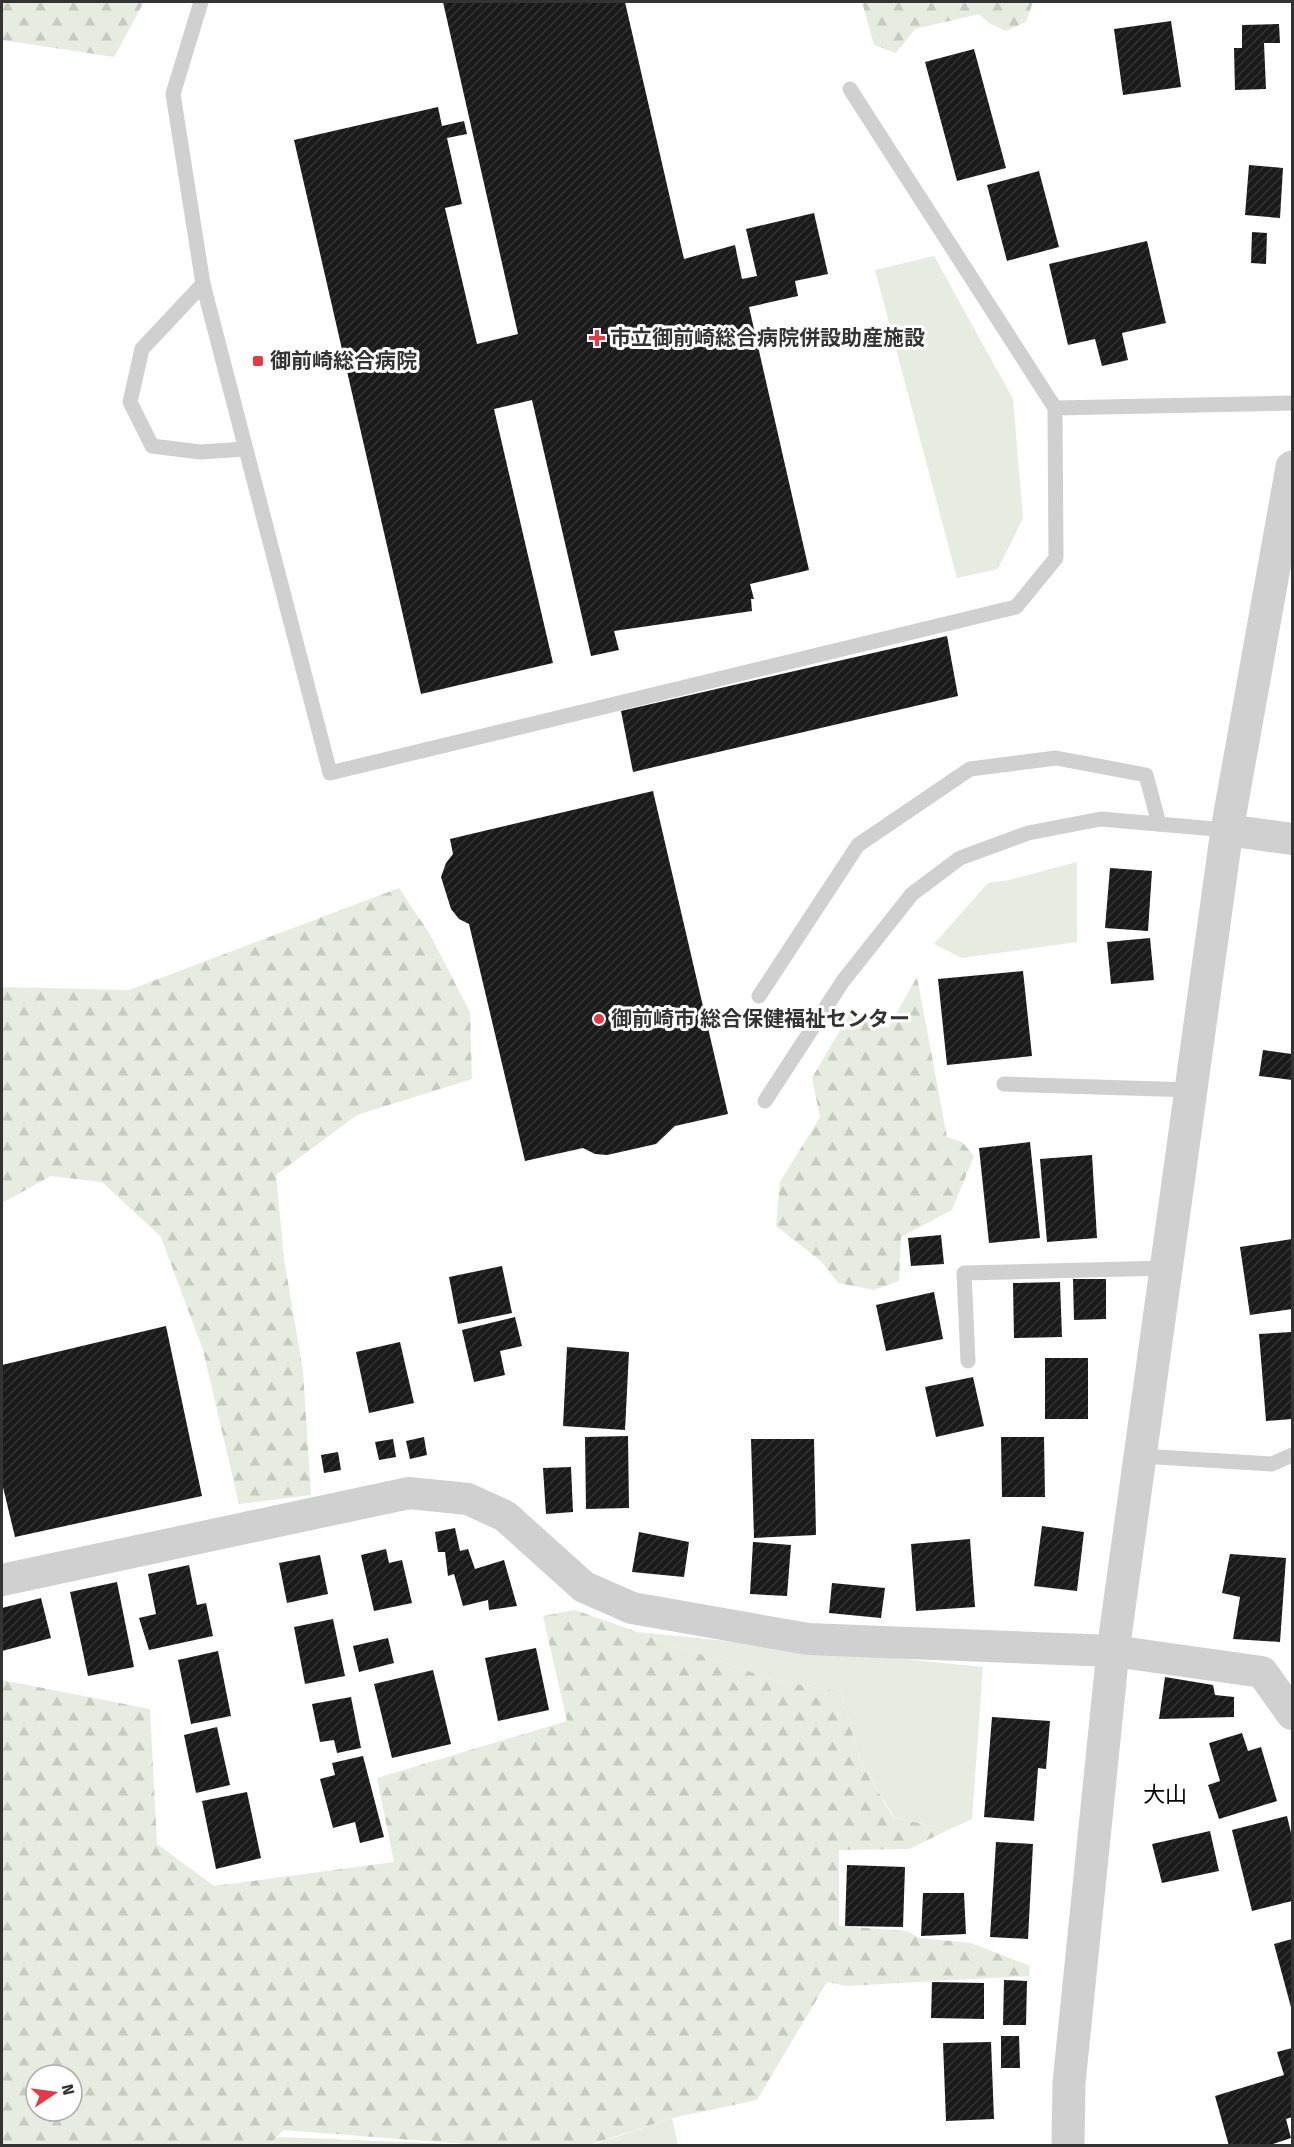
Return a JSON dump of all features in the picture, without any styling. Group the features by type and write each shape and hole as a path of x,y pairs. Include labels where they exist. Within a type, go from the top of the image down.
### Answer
{"street":[{"path":"1068,2145 1069,2083 1113,1651 1227,830 1293,467"},
{"path":"1227,830 1293,839"},
{"path":"2,1580 409,1493 468,1499 505,1516 584,1587 632,1608 808,1639 1113,1651 1262,1672 1293,1714"}],"lane":[{"path":"201,2 173,94 203,284 330,773 1017,607 1056,558 1055,408 850,89"},
{"path":"203,284 142,348 130,402 152,446 200,452 245,449"},
{"path":"1055,408 1293,403"},
{"path":"759,996 858,845 970,769 1056,759 1146,775 1159,824"},
{"path":"765,1101 843,981 912,894 960,858 1028,833 1101,819 1227,830"},
{"path":"1004,1084 1192,1090"},
{"path":"968,1361 964,1273 1167,1268"},
{"path":"1140,1456 1272,1464 1293,1455"}],"green space":[{"path":"2,2 144,2 114,57 2,40"},
{"path":"862,2 1033,2 1026,22 1006,31 990,24 979,14 915,29 896,53 874,45"},
{"path":"934,256 1013,399 1023,518 998,569 957,578 875,270"},
{"path":"1077,862 1077,942 962,958 934,944 988,883 1009,880"},
{"path":"399,888 429,933 470,1012 472,1079 357,1115 276,1175 284,1259 303,1371 311,1495 239,1504 203,1350 161,1237 102,1182 51,1176 2,1203 2,987 129,990"},
{"path":"917,977 947,1137 962,1142 974,1156 952,1210 901,1237 899,1281 874,1290 838,1283 822,1262 776,1226 780,1182 820,1117 812,1078 849,1015 888,1028"},
{"path":"575,1610 773,1680 841,1692 860,1761 893,1817 948,1830 909,1849 839,1850 839,1926 907,1931 919,1938 971,1943 1030,1966 1029,1976 846,1986 827,1982 757,2100 672,2118 589,2145 478,2145 283,2130 270,2145 2,2145 2,1680 150,1709 157,1844 214,1886 394,1862 377,1778 567,1721 543,1616"},
{"path":"637,1632 983,1667 972,1819 948,1830 894,1817 860,1761 841,1692 773,1680"},
{"path":"672,2118 678,2145 589,2146"},
{"path":"278,2137 481,2145 270,2146"}],"building":[{"path":"443,2 625,2 684,259 735,245 742,279 757,276 746,229 814,213 828,274 795,281 798,296 749,307 809,570 750,584 754,599 751,599 752,611 614,631 619,650 591,656 532,400 494,409 553,663 421,694 294,140 438,107 442,126 464,121 467,134 447,138 462,204 445,208 477,344 518,334"},
{"path":"1171,21 1181,87 1123,95 1114,29"},
{"path":"1279,24 1280,43 1264,43 1266,89 1235,90 1234,48 1242,48 1242,25"},
{"path":"974,49 1006,168 957,181 925,62"},
{"path":"1249,165 1283,168 1280,218 1245,215"},
{"path":"1039,171 1059,247 1007,261 987,185"},
{"path":"1252,232 1267,233 1266,264 1251,263"},
{"path":"1147,241 1166,323 1122,333 1128,360 1102,366 1095,339 1068,345 1049,264"},
{"path":"947,636 958,696 633,772 621,711"},
{"name":"御前崎市 総合保健福祉センター","path":"653,791 728,1114 675,1126 656,1144 607,1155 595,1154 583,1148 525,1161 469,924 459,919 451,909 441,877 446,863 453,854 450,839"},
{"path":"1110,868 1152,871 1148,931 1105,928"},
{"path":"1150,938 1154,980 1111,984 1107,942"},
{"path":"1023,971 1032,1056 947,1065 938,979"},
{"path":"1263,1050 1292,1054 1292,1080 1259,1076"},
{"path":"1030,1142 1040,1238 989,1243 979,1148"},
{"path":"1092,1155 1097,1238 1047,1242 1040,1159"},
{"path":"941,1235 944,1264 911,1266 908,1238"},
{"path":"1292,1239 1292,1309 1250,1315 1240,1247"},
{"path":"502,1266 512,1313 458,1324 449,1277"},
{"path":"1073,1279 1106,1279 1106,1319 1074,1320"},
{"path":"1060,1282 1062,1337 1014,1338 1013,1283"},
{"path":"934,1292 943,1339 886,1351 876,1305"},
{"path":"515,1317 522,1346 500,1351 505,1375 474,1382 462,1330"},
{"path":"166,1326 202,1496 15,1537 2,1483 2,1365"},
{"path":"1292,1332 1292,1419 1266,1421 1259,1334"},
{"path":"400,1342 414,1403 369,1413 356,1352"},
{"path":"567,1347 629,1352 625,1430 563,1426"},
{"path":"1045,1358 1088,1358 1088,1419 1045,1419"},
{"path":"973,1377 984,1426 936,1437 925,1387"},
{"path":"628,1436 629,1508 586,1509 585,1437"},
{"path":"424,1437 427,1455 410,1459 406,1441"},
{"path":"1001,1437 1044,1437 1045,1497 1002,1497"},
{"path":"393,1439 396,1457 379,1460 375,1442"},
{"path":"751,1439 814,1439 816,1535 754,1538"},
{"path":"338,1452 341,1470 324,1473 321,1455"},
{"path":"571,1467 573,1512 546,1514 543,1468"},
{"path":"1042,1526 1084,1532 1077,1591 1034,1586"},
{"path":"455,1528 460,1551 468,1549 475,1569 504,1560 517,1606 489,1610 488,1600 463,1606 454,1574 448,1576 445,1552 438,1552 435,1532"},
{"path":"639,1532 689,1542 684,1577 632,1572"},
{"path":"970,1539 975,1607 916,1611 911,1544"},
{"path":"753,1542 791,1545 787,1596 750,1594"},
{"path":"386,1549 389,1563 402,1560 412,1603 374,1611 361,1555"},
{"path":"1230,1554 1286,1558 1280,1642 1233,1639 1240,1597 1222,1593"},
{"path":"320,1555 328,1594 287,1603 279,1563"},
{"path":"189,1565 197,1605 206,1603 213,1636 149,1650 139,1618 156,1614 148,1574"},
{"path":"117,1582 134,1667 88,1676 70,1592"},
{"path":"832,1583 885,1588 881,1618 829,1613"},
{"path":"41,1598 51,1638 2,1651 2,1608"},
{"path":"333,1619 345,1676 305,1684 294,1627"},
{"path":"388,1638 394,1663 359,1672 353,1646"},
{"path":"536,1648 549,1710 498,1721 485,1658"},
{"path":"218,1651 231,1716 191,1724 178,1660"},
{"path":"433,1670 451,1744 392,1758 374,1684"},
{"path":"1165,1677 1213,1685 1215,1695 1234,1697 1234,1717 1159,1719"},
{"path":"351,1697 361,1748 337,1753 334,1740 320,1742 312,1704"},
{"path":"992,1717 1050,1721 1046,1769 1038,1768 1034,1821 984,1817"},
{"path":"217,1727 230,1785 196,1793 184,1735"},
{"path":"1242,1733 1248,1751 1261,1747 1277,1801 1219,1819 1208,1785 1220,1781 1209,1743"},
{"path":"363,1756 384,1837 360,1843 355,1822 333,1828 320,1779 335,1775 332,1763"},
{"path":"247,1792 261,1858 216,1869 202,1801"},
{"path":"1287,1816 1292,1837 1292,1901 1252,1911 1232,1830"},
{"path":"1210,1831 1219,1871 1162,1883 1152,1844"},
{"path":"996,1842 1033,1844 1028,1939 990,1937"},
{"path":"847,1865 905,1867 903,1927 845,1926"},
{"path":"923,1893 964,1893 966,1934 921,1936"},
{"path":"1292,1939 1292,2011 1274,1944"},
{"path":"1004,1980 1027,1981 1026,2025 1003,2025"},
{"path":"932,1982 984,1983 984,2019 931,2018"},
{"path":"1001,2036 1019,2036 1020,2068 1001,2068"},
{"path":"991,2042 994,2119 946,2121 943,2043"},
{"path":"1292,2048 1292,2117 1286,2119 1291,2138 1267,2146 1229,2146 1215,2096 1284,2075 1277,2052"}],"place":[{"name":"市立御前崎総合病院併設助産施設","path":"597,338"},
{"name":"御前崎総合病院","path":"258,361"},
{"name":"御前崎市 総合保健福祉センター","path":"599,1019"}],"district":[{"name":"大山","path":"1165,1794"}]}
